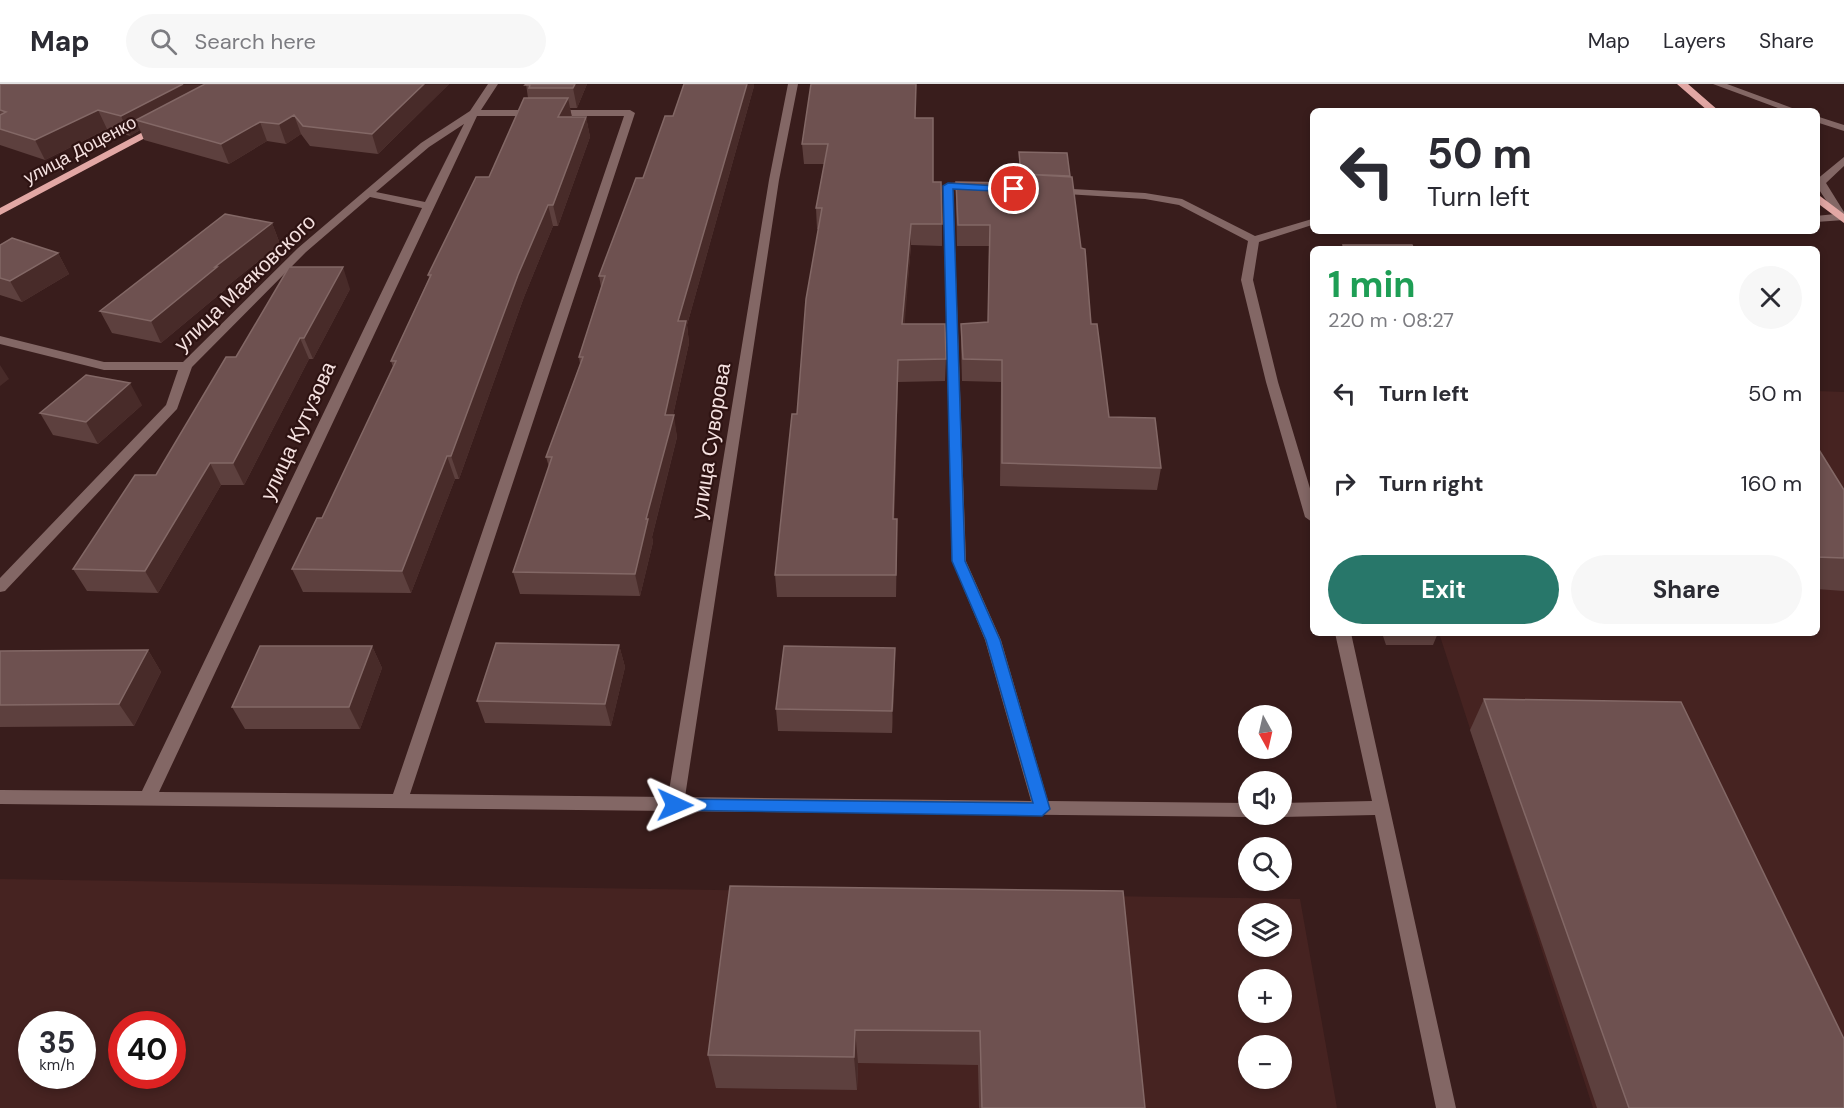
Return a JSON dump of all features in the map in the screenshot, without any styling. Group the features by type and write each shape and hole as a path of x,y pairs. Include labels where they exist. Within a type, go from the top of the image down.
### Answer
{"main road":[{"path":"1682,84 1710,108"},
{"name":"улица Доценко","path":"0,212 167,122"},
{"path":"1820,199 1843,218"}],"street":[{"name":"улица Кутузова","path":"147,799 428,206 474,113 493,84"},
{"name":"улица Суворова","path":"675,805 774,180 793,84"},
{"path":"1718,84 1786,108"},
{"name":"улица Маяковского","path":"0,587 172,406 186,366 302,250 425,145 474,113"},
{"path":"399,801 630,113 474,113"},
{"path":"1820,119 1844,128"},
{"path":"1843,218 1820,182 1844,160"},
{"path":"983,188 948,186 959,561 993,640 1042,809"},
{"path":"1041,191 1145,196 1182,202 1254,240 1310,223"},
{"path":"370,194 428,206"},
{"path":"1820,219 1843,218"},
{"path":"1254,240 1247,280 1272,382 1310,510"},
{"path":"0,340 104,366 186,366"},
{"path":"1344,636 1446,1108"},
{"path":"0,797 1238,810"},
{"path":"1292,810 1382,808"}],"shaded area":[{"path":"1820,391 1844,392 1844,1108 1593,1108 1440,636 1820,636"},
{"path":"0,879 1300,899 1337,1108 0,1108"}],"building":[{"path":"0,84 183,84 121,116 98,110 35,140 0,129 0,115 6,112 0,110"},
{"path":"205,84 424,84 372,134 303,126 294,115 279,124 260,122 221,144 136,120"},
{"path":"526,84 575,84 573,88 529,88 530,85"},
{"path":"684,84 747,84 678,321 686,321 665,415 674,415 646,519 648,519 635,574 513,572 552,457 546,457 583,357 579,357 605,276 599,276 636,178 643,178 665,116 673,116"},
{"path":"811,84 916,84 915,118 933,118 933,182 941,182 942,224 911,224 902,324 945,324 946,359 898,360 893,519 897,519 896,575 775,575 792,414 797,414 806,299 822,208 816,208 828,144 802,144"},
{"path":"524,98 568,98 558,117 586,117 553,205 548,205 518,275 451,456 447,456 402,571 292,569 317,518 322,518 396,361 391,361 431,275 428,275 476,177 489,177"},
{"path":"1019,152 1067,153 1070,176 1021,174"},
{"path":"1022,174 1072,177 1081,248 1085,249 1091,324 1097,324 1109,417 1155,418 1161,468 1002,463 1002,360 963,359 961,324 988,322 990,225 958,225 956,182 1023,183"},
{"path":"225,214 272,223 151,321 100,311"},
{"path":"12,238 58,253 10,281 0,278 0,245"},
{"path":"1343,245 1412,246 1343,246"},
{"path":"289,267 343,267 304,338 300,338 233,463 210,463 145,571 73,569 135,475 156,475 226,357 236,357"},
{"path":"86,375 130,383 86,422 40,413"},
{"path":"1820,451 1844,490 1844,558 1820,557"},
{"path":"496,643 619,645 605,704 477,701"},
{"path":"260,646 372,646 349,707 232,707"},
{"path":"784,646 895,648 892,711 776,709"},
{"path":"148,650 119,704 0,705 0,651"},
{"path":"1484,699 1681,702 1844,1039 1844,1108 1629,1108"},
{"path":"730,886 1123,891 1145,1108 982,1108 980,1031 855,1030 854,1057 708,1055"}],"route":[{"path":"675,805 1042,809 993,640 959,561 948,186 1014,189"}]}
